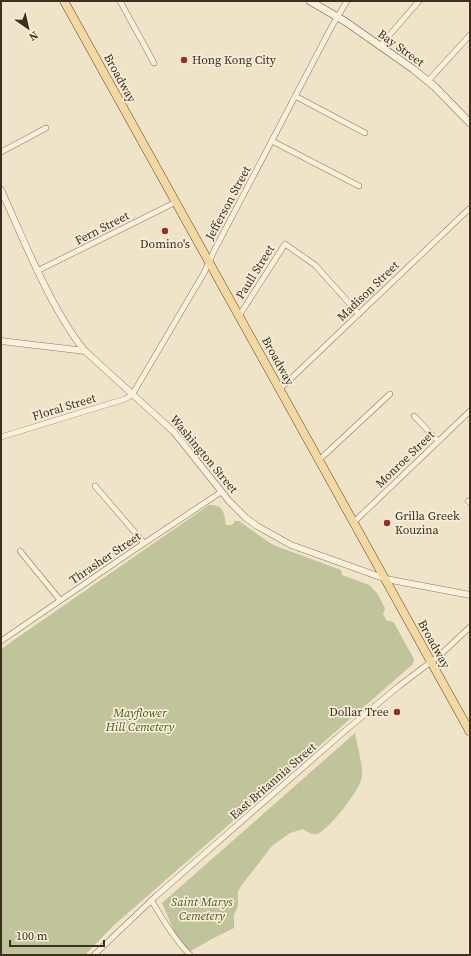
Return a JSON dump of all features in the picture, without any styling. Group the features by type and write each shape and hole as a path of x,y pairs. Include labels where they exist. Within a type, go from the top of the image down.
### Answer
{"main road":[{"name":"Broadway","path":"64,1 431,662 469,726"},
{"name":"Bay Street","path":"310,1 380,46 428,81 470,123"}],"street":[{"path":"120,1 154,63"},
{"name":"Jefferson Street","path":"132,395 204,273 295,96 347,1"},
{"path":"380,46 419,1"},
{"path":"428,81 470,35"},
{"path":"295,96 365,133"},
{"path":"1,152 46,128"},
{"path":"272,141 358,186"},
{"name":"Washington Street","path":"1,190 37,271 68,328 78,343 132,395 174,432 231,504 246,518 263,530 291,545 386,580 470,596"},
{"name":"Fern Street","path":"37,271 176,202"},
{"name":"Madison Street","path":"280,389 470,208"},
{"name":"Paull Street","path":"240,316 285,244 314,265 359,314"},
{"path":"1,341 85,351"},
{"path":"319,460 390,394"},
{"name":"Floral Street","path":"1,437 125,399 132,395"},
{"name":"Monroe Street","path":"354,522 470,411"},
{"path":"414,416 438,441"},
{"path":"95,486 144,543"},
{"name":"Thrasher Street","path":"1,641 221,492"},
{"path":"20,551 60,600"},
{"name":"East Britannia Street","path":"94,955 152,900 346,730 399,686 440,655 470,627"},
{"path":"152,900 181,946 190,955"}],"green space":[{"name":"Mayflower Hill Cemetery","path":"209,505 218,506 222,510 226,525 232,525 235,521 239,521 276,546 341,570 342,575 372,587 382,602 385,609 383,614 387,621 394,623 414,659 413,664 113,926 85,955 1,955 1,649"},
{"name":"Saint Marys Cemetery","path":"355,733 361,761 362,776 361,782 351,799 329,825 317,834 311,834 303,829 290,833 272,846 238,892 238,906 234,915 234,928 189,952 177,938 162,903"}],"place":[{"name":"Hong Kong City","path":"184,60"},
{"name":"Domino's","path":"165,231"},
{"name":"Grilla Greek Kouzina","path":"387,523"},
{"name":"Dollar Tree","path":"397,712"}]}
